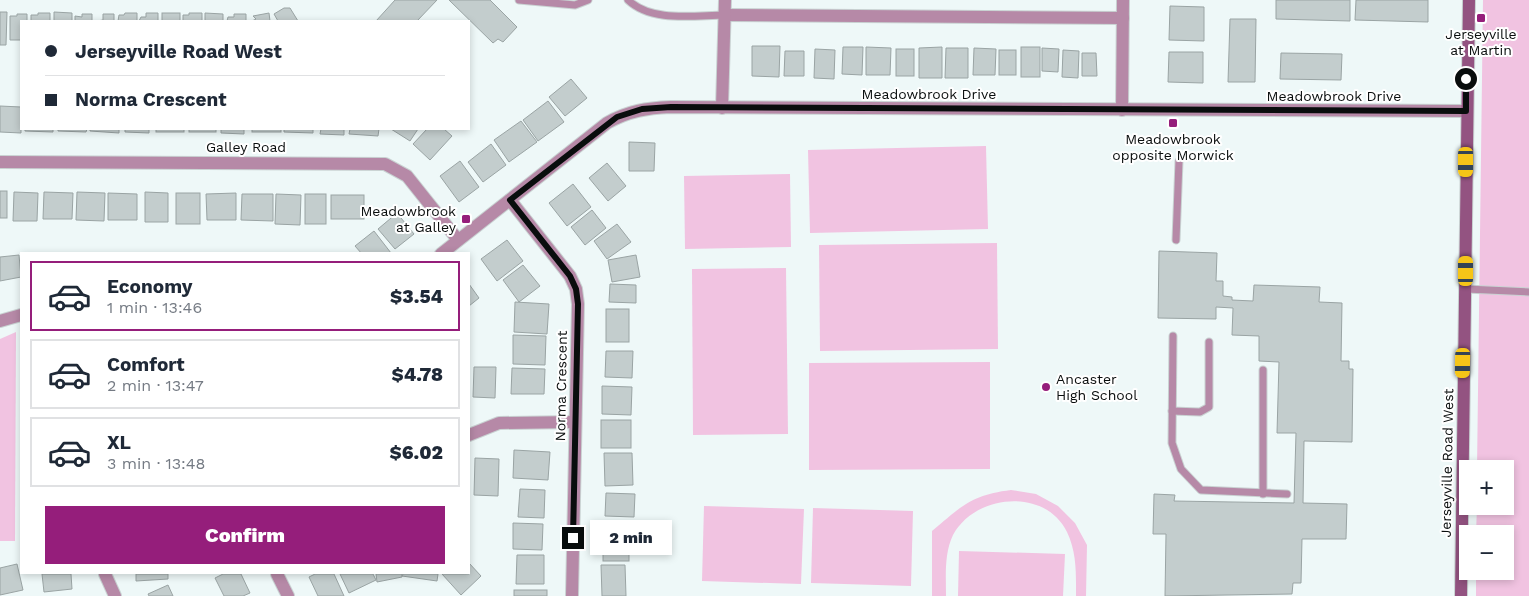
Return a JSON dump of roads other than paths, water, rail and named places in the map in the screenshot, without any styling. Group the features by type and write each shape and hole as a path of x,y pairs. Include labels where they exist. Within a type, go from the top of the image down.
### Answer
{"main road":[{"name":"Jerseyville Road West","path":"1460,596 1469,0"}],"street":[{"path":"722,108 725,0"},
{"path":"1122,110 1124,0"},
{"path":"726,14 1123,18"},
{"name":"Meadowbrook Drive","path":"443,252 607,124 626,113 653,108 1466,111"},
{"name":"Galley Road","path":"0,162 385,164 407,176 458,240"},
{"name":"Norma Crescent","path":"510,200 570,276 576,289 578,304 572,596"},
{"path":"0,321 20,315"},
{"path":"470,435 499,423 575,422"},
{"path":"105,574 115,596"},
{"path":"278,574 288,596"}],"lane":[{"path":"519,0 575,5 588,0"},
{"path":"628,0 637,9 657,15 726,14"},
{"path":"1176,240 1179,161"},
{"path":"1466,289 1529,292"},
{"path":"1173,336 1172,443 1181,469 1201,490 1287,494"},
{"path":"1172,411 1200,412 1209,407 1209,342"},
{"path":"1263,370 1263,494"}],"place":[{"name":"Jerseyville at Martin","path":"1481,18"},
{"name":"Meadowbrook opposite Morwick","path":"1173,123"},
{"name":"Meadowbrook at Galley","path":"466,219"},
{"name":"Ancaster High School","path":"1046,387"}]}
